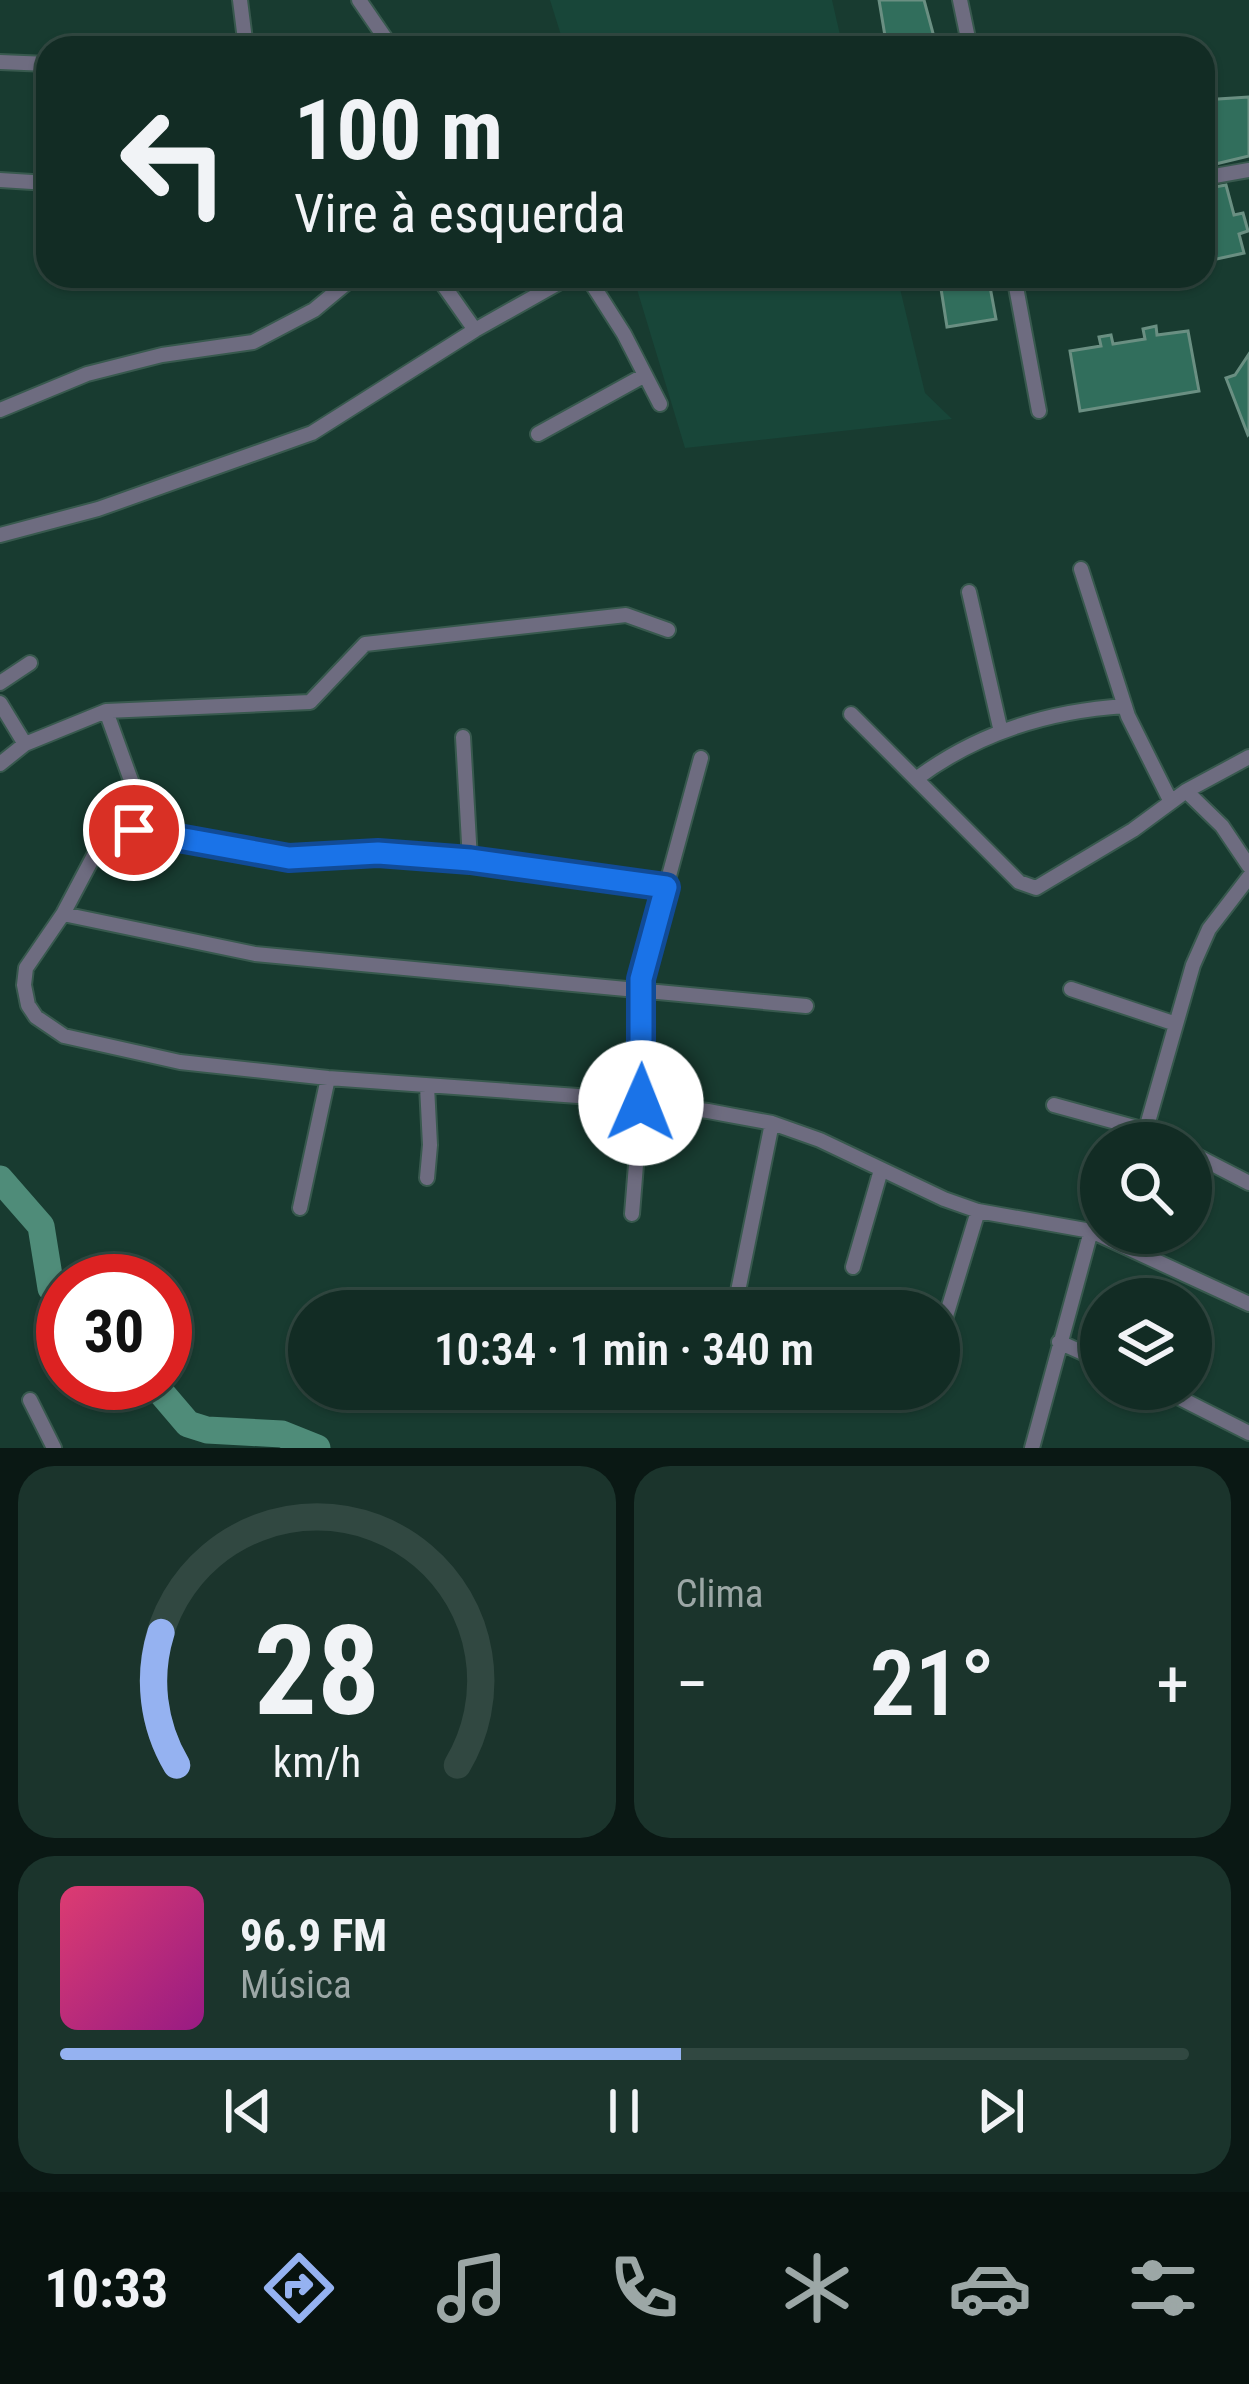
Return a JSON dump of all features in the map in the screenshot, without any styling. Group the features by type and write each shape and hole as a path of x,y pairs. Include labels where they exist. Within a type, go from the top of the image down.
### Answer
{"street":[{"path":"241,0 245,36"},
{"path":"358,0 384,36"},
{"path":"960,0 968,36"},
{"path":"0,62 36,64"},
{"path":"1215,176 1249,170"},
{"path":"0,180 36,182"},
{"path":"0,410 87,374 162,355 253,342 288,326 339,288"},
{"path":"446,288 476,330"},
{"path":"0,535 98,509 312,433 551,288"},
{"path":"594,288 660,404"},
{"path":"1016,288 1039,411"},
{"path":"538,434 645,375"},
{"path":"1081,569 1125,706 1171,802"},
{"path":"970,592 1001,732"},
{"path":"0,764 25,745 106,711 310,702 364,644 626,615 668,630"},
{"path":"0,683 30,663"},
{"path":"0,703 25,745"},
{"path":"916,779 950,754 1001,732 1083,709 1125,706"},
{"path":"106,711 150,833"},
{"path":"851,714 1018,882 1036,888 1186,791 1249,757"},
{"path":"464,737 470,860"},
{"path":"632,1214 641,1103 641,979 701,758"},
{"path":"1186,791 1222,826 1249,866"},
{"path":"666,887 470,860 378,853 289,858 134,830 99,846 63,914 26,968 24,986 28,1005 49,1029 64,1036 180,1062 641,1103 772,1124 820,1140 977,1211 1080,1229"},
{"path":"1148,1122 1193,965 1209,929 1249,877"},
{"path":"63,914 255,954 806,1006"},
{"path":"1071,988 1176,1024"},
{"path":"300,1208 328,1078"},
{"path":"427,1086 427,1178"},
{"path":"1054,1105 1102,1122"},
{"path":"739,1290 772,1124"},
{"path":"1212,1164 1249,1183"},
{"path":"853,1267 881,1170"},
{"path":"954,1290 977,1211"},
{"path":"1033,1448 1084,1254"},
{"path":"1150,1254 1249,1304"},
{"path":"1058,1342 1080,1352"},
{"path":"30,1400 54,1448"},
{"path":"1204,1410 1249,1432"}],"shaded area":[{"path":"550,0 832,0 840,36 561,36"},
{"path":"637,288 900,288 925,393 952,419 685,448"}],"building":[{"path":"879,0 924,0 934,36 885,36"},
{"path":"1249,97 1249,156 1215,164 1215,99"},
{"path":"1226,185 1234,215 1243,213 1248,231 1239,234 1244,253 1215,259 1215,187"},
{"path":"941,288 990,288 996,319 947,327"},
{"path":"1156,326 1157,335 1188,331 1199,391 1080,411 1070,351 1101,346 1099,337 1111,335 1113,344 1145,339 1143,329"},
{"path":"1249,354 1248,435 1226,378 1235,375"}],"waterway":[{"path":"0,1179 41,1226 46,1254"},
{"path":"176,1410 188,1424 207,1430 282,1434 317,1448"}],"route":[{"path":"134,830 289,858 378,853 470,860 666,887 641,979 641,1103"}]}
